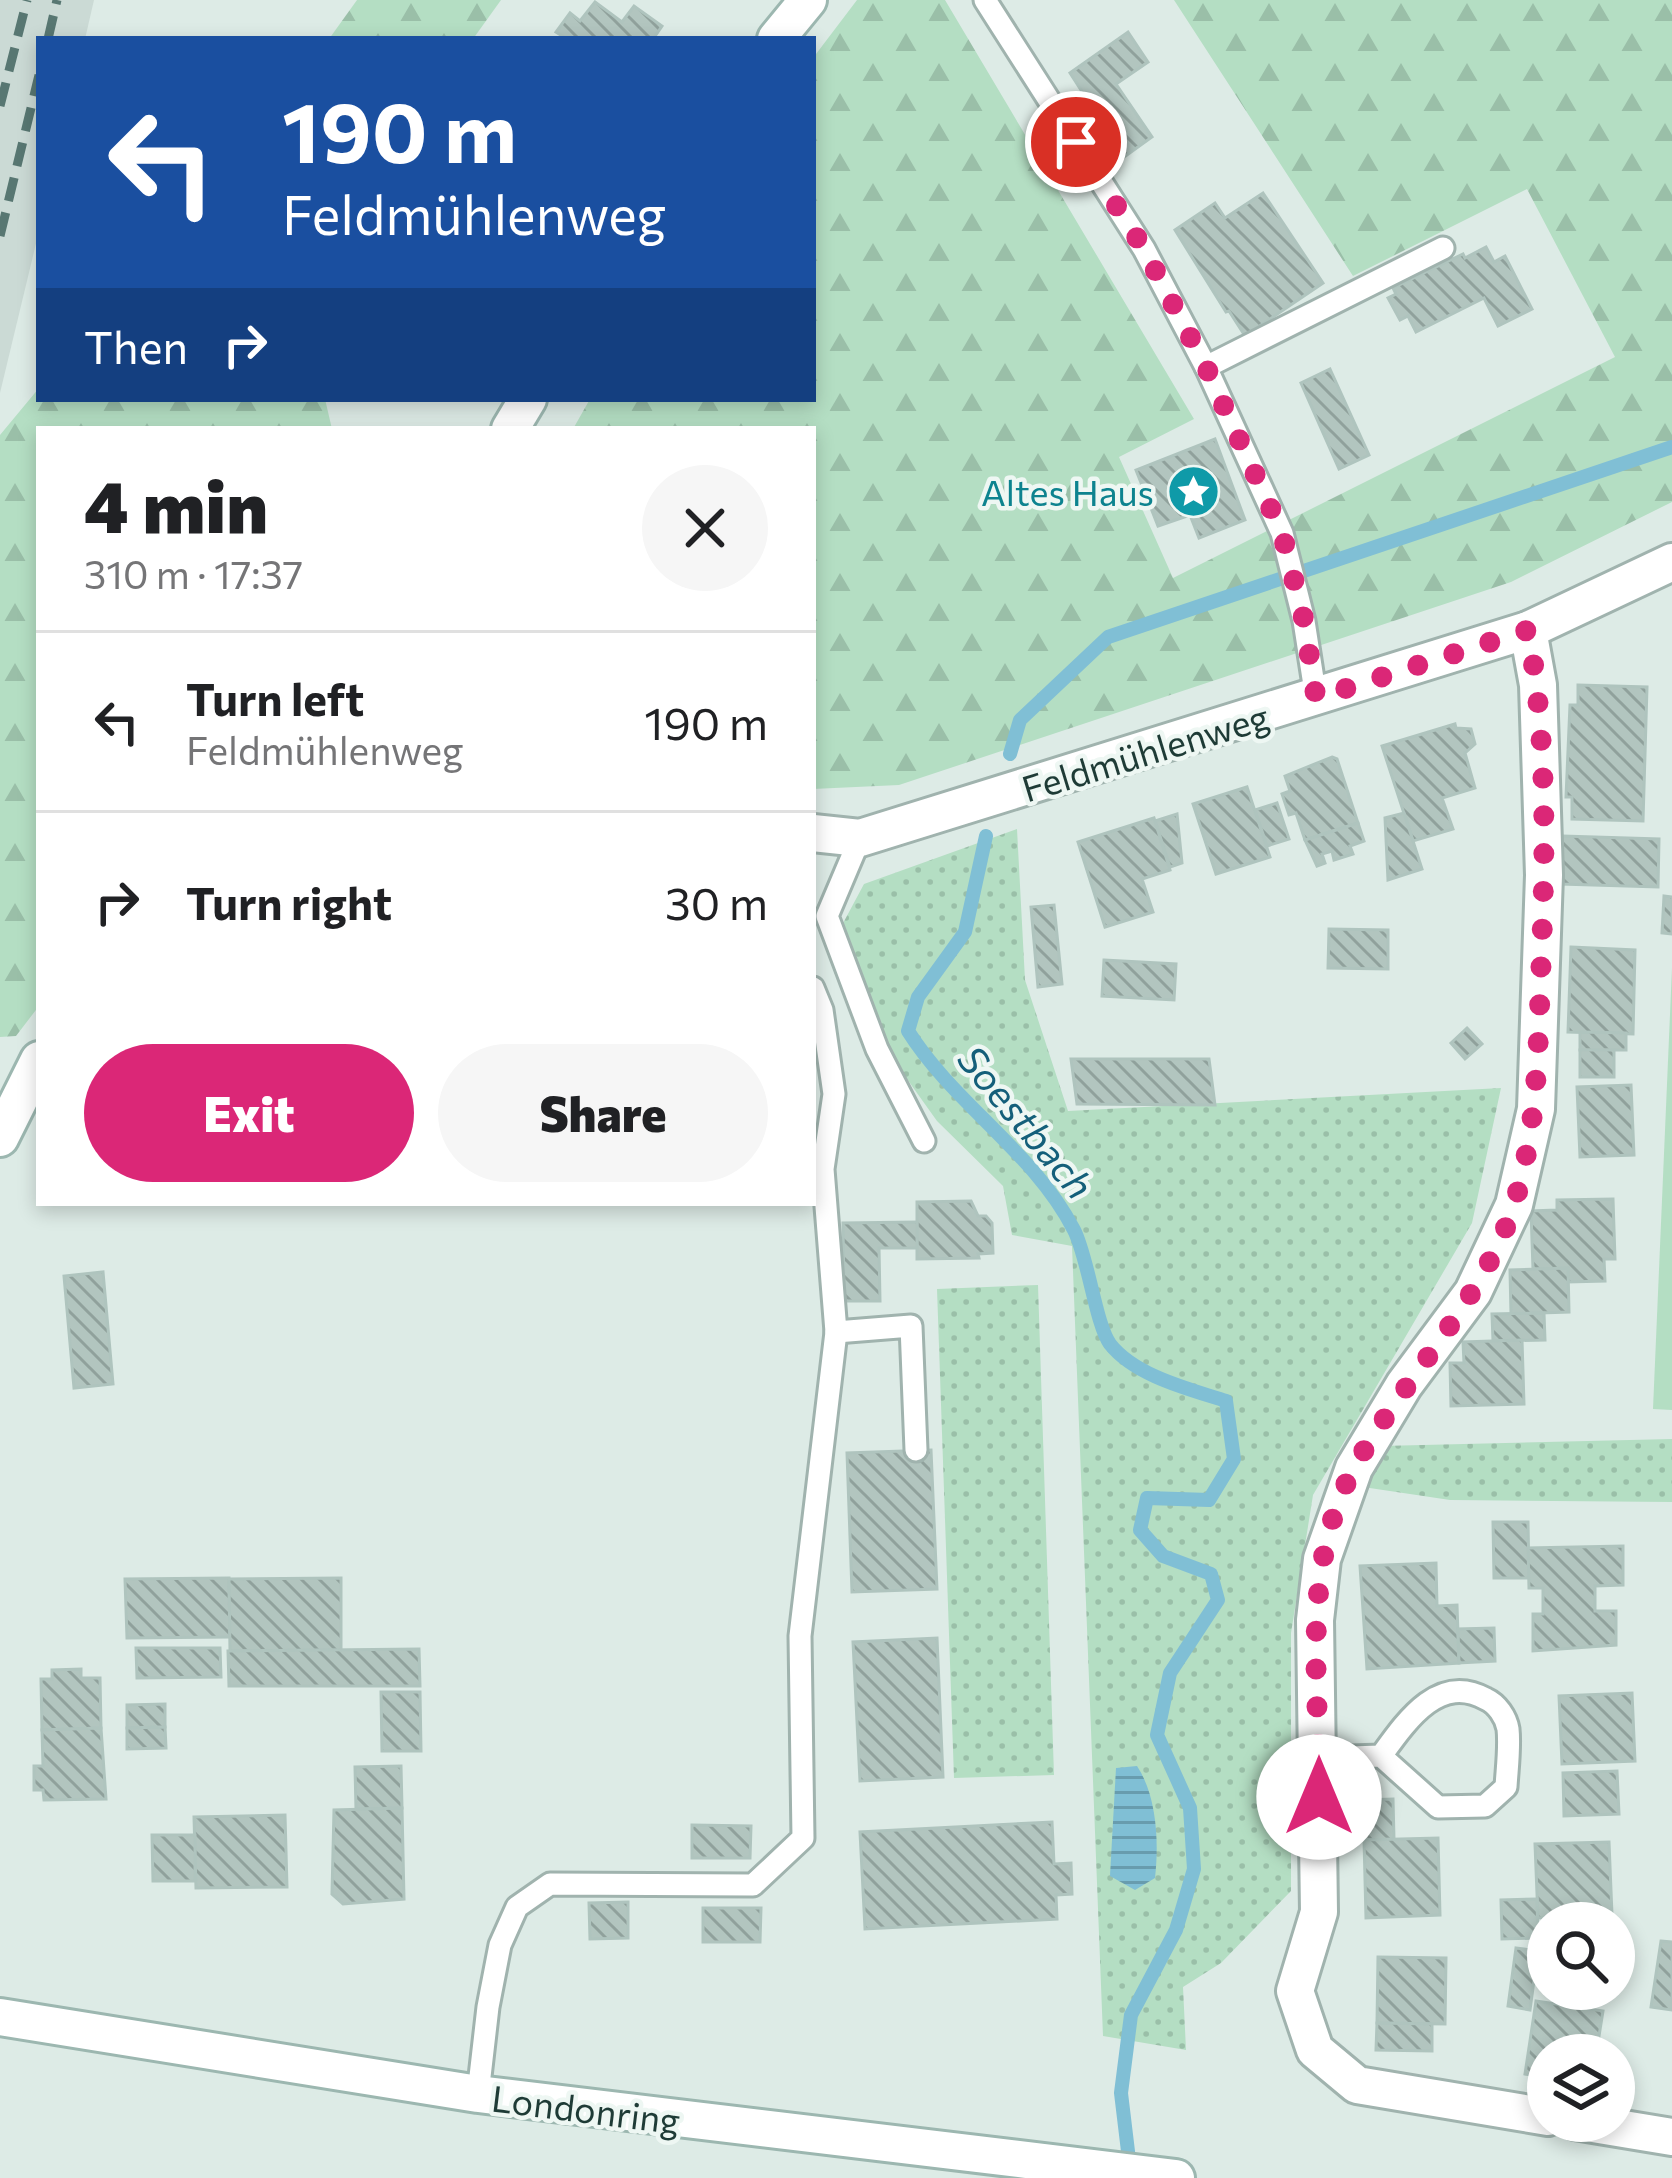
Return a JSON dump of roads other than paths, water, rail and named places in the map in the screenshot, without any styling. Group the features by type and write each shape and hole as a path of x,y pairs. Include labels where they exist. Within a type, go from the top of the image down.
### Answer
{"street":[{"path":"778,36 808,0"},
{"name":"Feldmühlenweg","path":"816,833 860,838 1316,698 1528,630 1672,562"},
{"path":"1527,2113 1357,2085 1315,2050 1295,1991 1318,1912 1316,1620 1322,1559 1344,1490 1404,1385 1472,1292 1514,1205 1536,1109 1544,875 1538,686 1528,630"},
{"path":"0,1138 36,1066"},
{"name":"Londonring","path":"0,2017 478,2094 1176,2178"},
{"path":"1635,2131 1672,2137"}],"lane":[{"path":"985,0 1144,249 1206,367 1282,533 1304,620 1316,698"},
{"path":"1206,367 1443,248"},
{"path":"860,838 826,916 878,1049 924,1141"},
{"path":"478,2094 500,1945 517,1907 550,1883 753,1886 803,1838 800,1636 836,1332 823,1169 834,1094 816,995"},
{"path":"836,1332 910,1326 916,1450"},
{"path":"1320,1758 1382,1756 1438,1808 1485,1806 1506,1787 1508,1724 1494,1702 1465,1688 1434,1695 1400,1729 1382,1756"}],"water":[{"path":"1137,1766 1153,1805 1157,1850 1155,1878 1135,1890 1110,1876 1116,1768"}],"waterway":[{"name":"Soestbach","path":"1010,754 1020,720 1108,637 1672,447"},
{"name":"Soestbach","path":"986,836 965,932 918,997 908,1031 1057,1202 1079,1242 1110,1344 1148,1373 1226,1401 1234,1459 1209,1500 1147,1498 1140,1530 1163,1556 1211,1574 1218,1600 1170,1673 1157,1735 1190,1808 1194,1869 1176,1930 1131,2015 1121,2093 1130,2168"}],"railway":[{"path":"0,106 27,0"},
{"path":"49,36 57,0"},
{"path":"0,236 36,87"}],"place":[{"name":"Altes Haus","path":"1193,491"}]}
